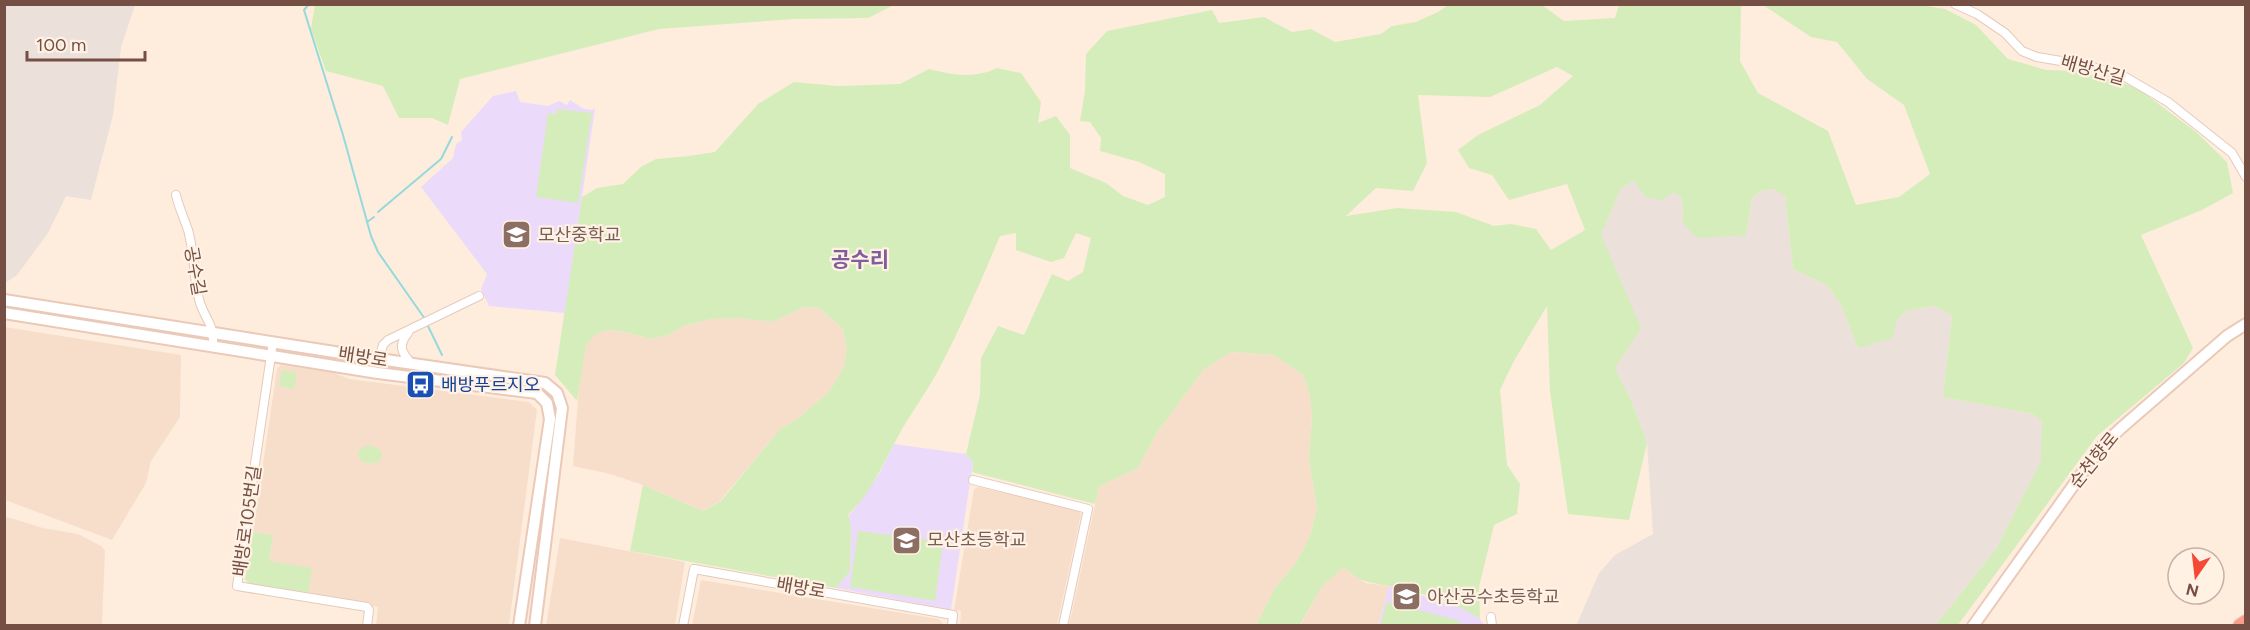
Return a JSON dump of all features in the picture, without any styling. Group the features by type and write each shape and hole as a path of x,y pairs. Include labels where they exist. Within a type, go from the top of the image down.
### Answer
{"highway":[{"path":"2240,626 2246,622"}],"street":[{"name":"배방산길","path":"1955,4 1977,14 2005,33 2022,51 2037,57 2085,65 2122,75 2168,102 2232,153 2246,177"},
{"name":"공수길","path":"176,195 180,214 188,230 200,304 211,322 213,347"},
{"path":"379,359 383,345 388,340 479,296"},
{"name":"배방로","path":"4,300 545,383 557,393 562,408 535,626"},
{"name":"배방로","path":"4,314 378,373 537,393 547,402 550,418 519,626"},
{"name":"순천향로","path":"1973,626 2100,448 2227,336 2246,324"},
{"path":"408,332 401,346 404,356 412,364"},
{"name":"배방로105번길","path":"273,342 237,586 367,607 369,610 367,626"},
{"path":"973,480 1088,508 1064,626"},
{"name":"배방로","path":"683,626 694,569 953,615 952,626"}],"shaded area":[{"path":"5,4 135,5 121,47 113,115 91,200 66,196 48,233 17,275 5,283"},
{"name":"모산중학교","path":"516,91 520,102 548,106 559,101 567,105 570,100 584,109 595,108 565,313 489,306 481,289 487,274 421,187 453,158 456,144 462,140 461,132 493,96"},
{"path":"1634,181 1673,192 1682,198 1683,223 1746,235 1752,199 1760,191 1774,189 1783,193 1793,269 1827,285 1841,305 1858,348 1896,321 1906,311 1933,306 1952,315 1943,397 2033,414 2042,422 2042,461 1996,549 1936,625 1576,626 1599,573 1615,555 1653,534 1647,443 1632,402 1615,368 1601,235 1621,188"},
{"path":"804,307 819,308 842,328 847,348 844,367 829,392 797,419 780,429 720,501 703,511 643,485 610,474 573,466 580,373 586,344 597,333 610,330 651,339 668,335 684,326 711,319 740,318 772,322"},
{"path":"5,327 181,355 180,417 151,461 146,483 112,540 5,500"},
{"path":"1231,352 1274,355 1303,375 1309,391 1312,415 1309,461 1317,507 1310,536 1296,563 1275,588 1256,625 1069,626 1099,486 1137,469 1158,431 1204,369"},
{"path":"281,365 332,372 349,379 529,402 537,410 509,625 376,625 378,607 308,594 269,561 273,535 253,532 277,369"},
{"name":"모산초등학교","path":"894,444 966,454 973,462 951,610 836,588 850,571 851,527 848,516 879,474"},
{"path":"978,487 1077,510 1081,514 1057,625 960,625 961,611 954,610 974,489"},
{"path":"4,516 43,528 78,534 101,546 105,551 102,625 5,625"},
{"path":"560,538 685,562 675,625 546,626"},
{"path":"1344,566 1350,573 1366,583 1389,586 1378,625 1300,626 1322,586"},
{"path":"701,580 939,619 944,625 692,625"},
{"name":"아산공수초등학교","path":"1389,586 1463,608 1480,619 1484,625 1378,626"}],"green space":[{"path":"315,4 894,5 868,18 793,19 659,29 460,79 448,125 432,118 399,118 383,86 326,71 311,29"},
{"path":"1915,4 1945,9 1976,25 2008,59 2046,70 2076,71 2121,82 2140,90 2196,132 2227,162 2233,193 2202,210 2141,235 2193,348 2184,363 2097,436 1958,625 1936,625 1996,549 2041,461 2042,422 2033,414 1943,397 1952,315 1933,306 1906,311 1896,321 1893,338 1858,348 1841,305 1827,285 1793,269 1785,196 1774,189 1760,191 1752,199 1746,235 1697,238 1683,223 1682,198 1673,192 1662,200 1646,197 1634,181 1621,188 1601,235 1641,328 1615,368 1632,402 1647,443 1629,520 1568,514 1550,392 1547,306 1514,361 1500,390 1507,465 1520,484 1517,514 1494,525 1479,587 1480,619 1436,598 1365,581 1344,567 1322,586 1300,625 1256,625 1275,588 1296,563 1310,536 1317,507 1309,461 1312,415 1309,391 1303,375 1274,355 1231,352 1204,369 1158,431 1137,469 1099,486 1095,504 972,472 973,462 966,454 980,395 981,358 998,326 1024,335 1052,274 1068,281 1083,272 1091,238 1076,233 1064,258 1051,262 1016,250 1016,233 1000,236 939,369 871,486 848,515 851,527 850,571 836,588 630,551 643,485 703,511 721,501 780,429 797,419 829,392 844,367 847,348 842,328 819,308 804,307 772,322 740,318 711,319 684,326 668,335 651,339 610,330 597,333 586,345 577,401 555,375 582,197 597,188 623,184 642,166 656,159 715,152 758,104 794,82 837,86 900,84 929,69 972,75 997,68 1021,73 1041,102 1038,123 1056,116 1070,135 1070,168 1106,183 1123,196 1148,205 1165,197 1165,174 1139,162 1100,151 1101,138 1090,122 1080,121 1085,91 1086,54 1107,31 1212,10 1219,23 1264,17 1292,32 1311,29 1335,42 1381,34 1392,26 1416,22 1448,5 1542,5 1564,21 1615,18 1619,5 1741,5 1740,61 1758,93 1828,131 1856,205 1899,197 1930,174 1904,105 1867,79 1837,42 1811,37 1763,5","holes":["1557,67 1573,76 1540,105 1478,135 1458,150 1469,168 1492,175 1509,200 1567,184 1585,230 1551,250 1536,229 1511,224 1494,226 1456,212 1397,208 1346,216 1376,188 1413,191 1427,163 1418,95 1490,97"]},
{"path":"557,109 592,113 578,203 536,197 548,113 557,114"},
{"path":"282,370 297,373 294,389 279,386"},
{"path":"369,445 382,452 380,461 369,463 359,459 358,453 361,448"},
{"path":"858,531 943,542 935,601 850,587"},
{"path":"253,532 273,535 269,561 312,568 308,594 250,585 245,579"},
{"path":"1387,602 1460,621 1458,625 1380,625"}],"waterway":[{"path":"309,4 304,10 343,135 371,236 378,252 425,319"},
{"path":"378,212 441,159 452,137"},
{"path":"367,222 374,217"},
{"path":"427,324 442,355"}],"place":[{"name":"모산중학교","path":"517,235"},
{"name":"배방푸르지오","path":"420,385"},
{"name":"모산초등학교","path":"906,540"},
{"name":"아산공수초등학교","path":"1406,597"}],"district":[{"name":"공수리","path":"860,259"}]}
